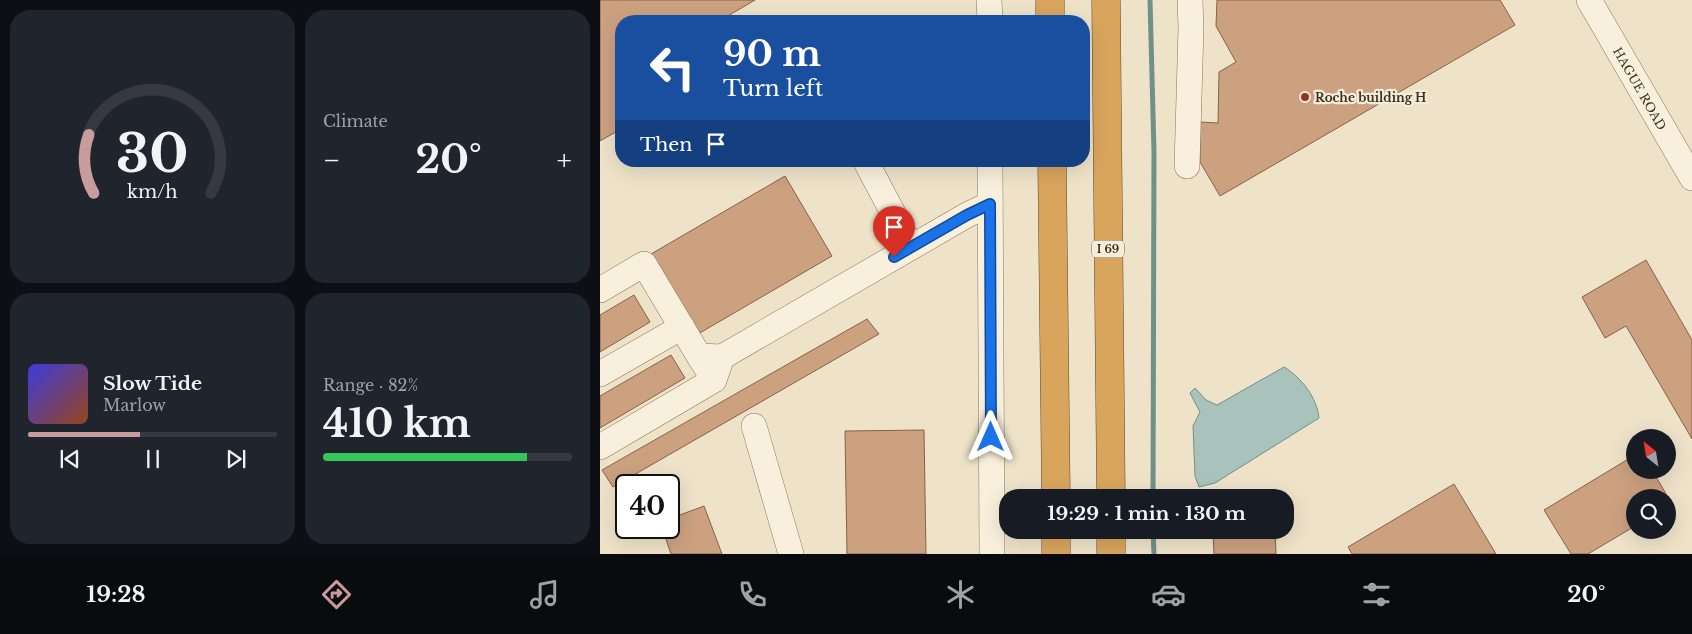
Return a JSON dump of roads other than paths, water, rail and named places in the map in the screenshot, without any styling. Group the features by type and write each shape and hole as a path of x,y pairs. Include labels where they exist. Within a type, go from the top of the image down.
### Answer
{"highway":[{"path":"1050,0 1050,15"},
{"name":"I 69","path":"1106,0 1111,489"},
{"path":"1052,167 1056,489"},
{"path":"1056,539 1056,554"},
{"path":"1111,539 1111,554"}],"street":[{"path":"990,0 990,15"},
{"path":"1186,166 1191,28 1190,0"},
{"name":"HAGUE ROAD","path":"1589,0 1692,178"},
{"path":"869,167 911,247"},
{"path":"990,167 992,554"},
{"path":"711,357 990,204"},
{"path":"600,290 644,264 682,327 711,357 714,380 600,447"},
{"path":"600,374 682,327"},
{"path":"754,426 791,554"}],"water":[{"path":"1284,367 1308,389 1315,403 1319,418 1215,483 1199,487 1195,476 1193,426 1200,412 1190,393 1195,388 1206,400 1217,405"}],"waterway":[{"path":"1150,0 1154,152 1153,489"},
{"path":"1153,539 1154,554"}],"place":[{"name":"Roche building H","path":"1305,97"}]}
